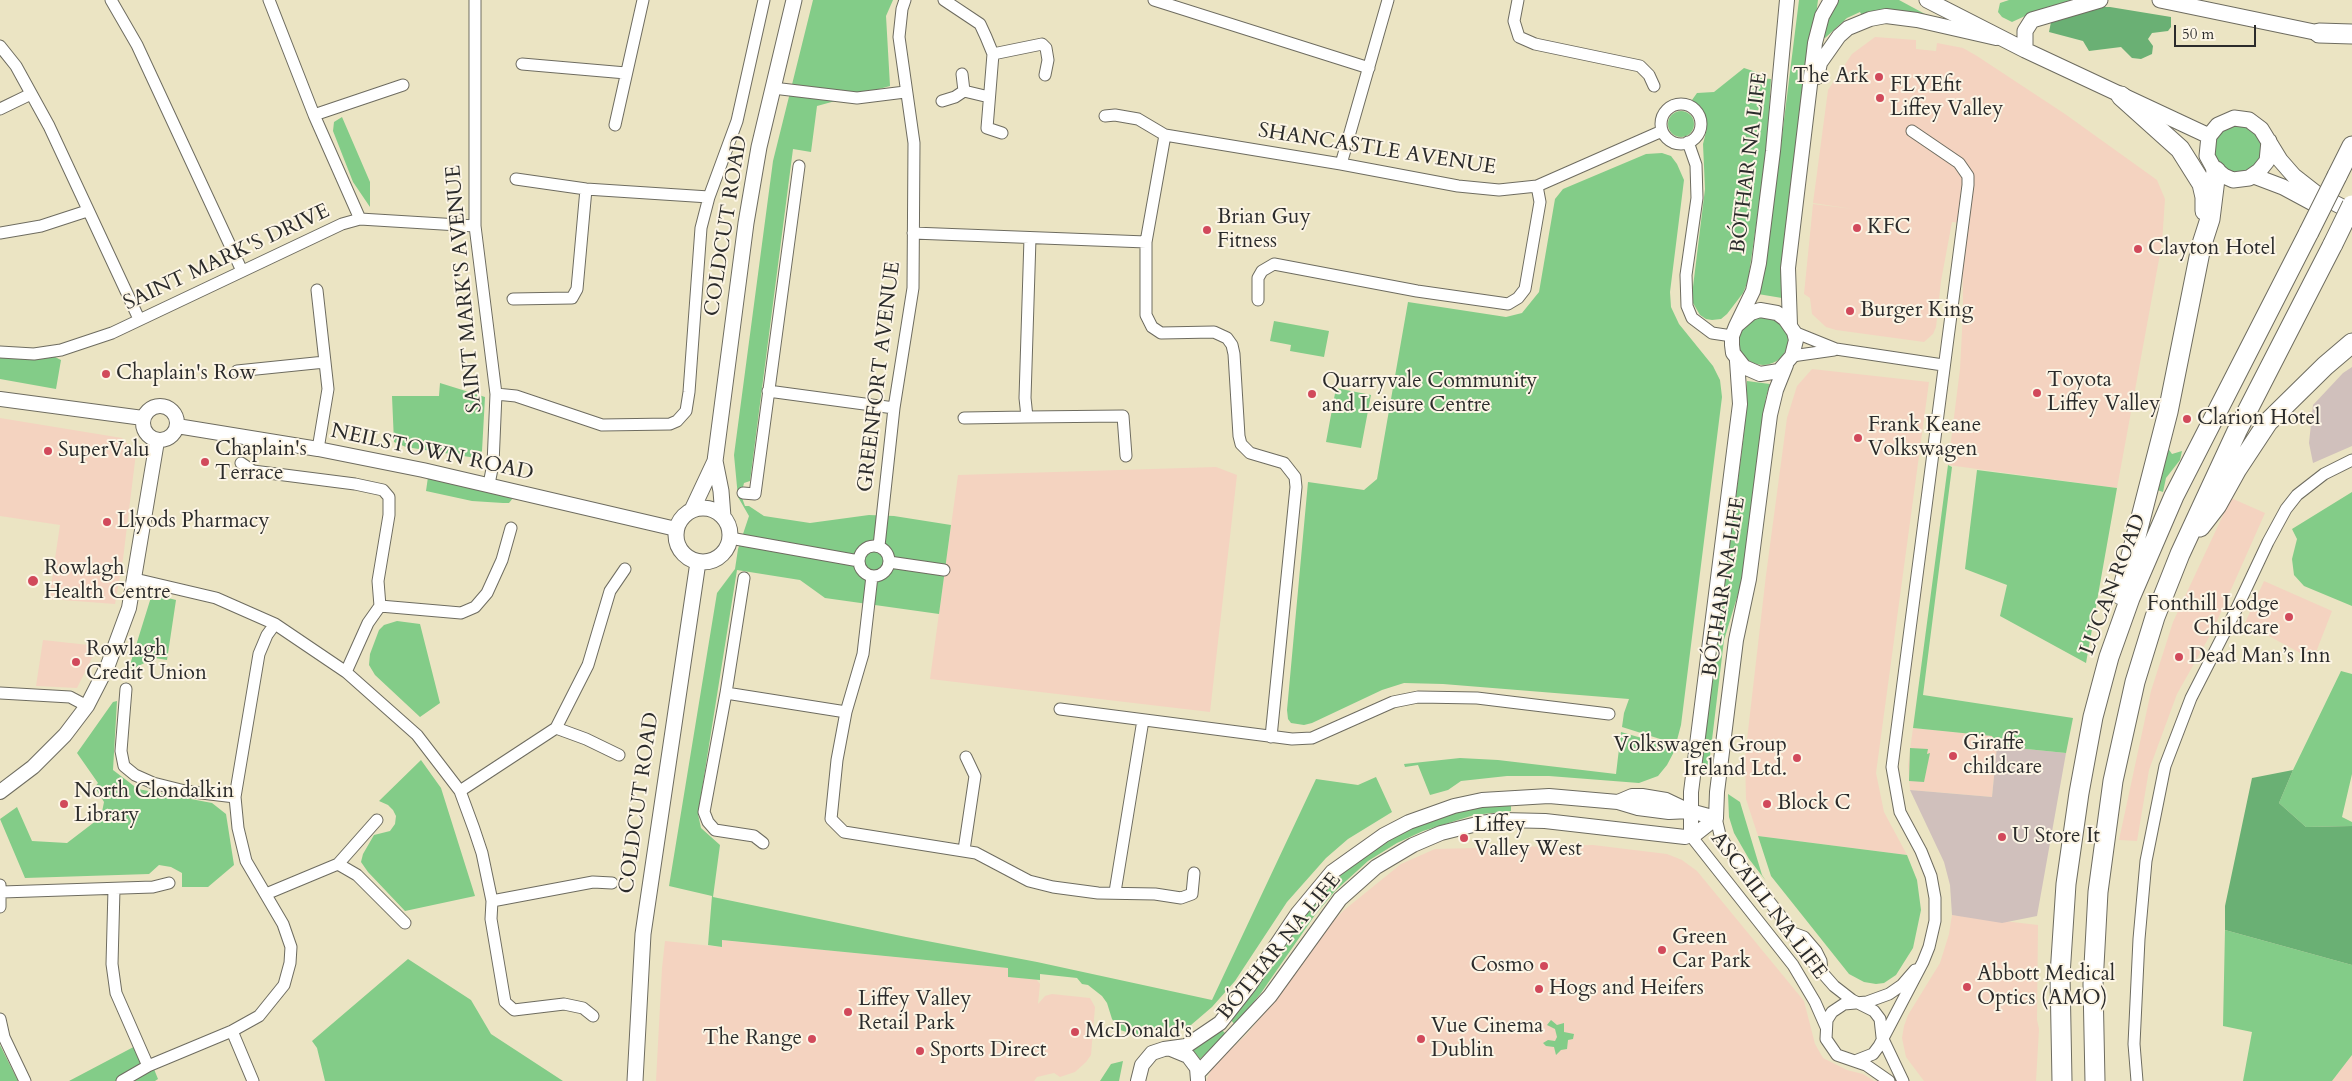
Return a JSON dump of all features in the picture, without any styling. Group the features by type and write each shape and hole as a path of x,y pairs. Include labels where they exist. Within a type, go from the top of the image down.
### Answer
{"highway":[{"path":"2319,33 2352,34"},
{"path":"2087,748 2103,660 2168,412 2201,247 2205,204 2202,184 2180,149 2121,96"},
{"name":"LUCAN ROAD","path":"2062,1081 2060,1021 2062,929 2072,838 2087,748 2109,657 2130,598 2191,460 2352,146"},
{"path":"2201,247 2210,219 2216,171"},
{"path":"2095,1081 2093,1015 2096,923 2113,781 2135,682 2155,617 2180,554 2237,431 2352,205"},
{"path":"2180,554 2217,505 2237,469 2268,422 2325,366 2352,343"}],"main road":[{"name":"COLDCUT ROAD","path":"676,529 680,520 692,510 715,461 746,223 759,147 794,0"},
{"path":"1927,0 2025,50 2209,136"},
{"path":"2025,50 2025,31 2032,20 2100,0"},
{"path":"2160,0 2319,33"},
{"path":"2352,212 2317,194 2294,176 2255,123 2242,118 2222,121 2209,136 2208,156 2216,171 2232,180 2254,176 2283,187 2352,224"},
{"path":"2254,176 2267,160 2269,141"},
{"name":"COLDCUT ROAD","path":"715,461 721,492 723,517 727,523 730,538"},
{"path":"692,510 706,508 723,517"},
{"path":"676,529 676,541 681,551 698,562 706,562 717,558 726,550 730,538"},
{"name":"COLDCUT ROAD","path":"635,1081 643,934 698,562"},
{"name":"COLDCUT ROAD","path":"629,1081 636,1052"}],"street":[{"path":"111,0 137,45 242,271"},
{"path":"269,0 314,116 360,219"},
{"name":"SAINT MARK'S AVENUE","path":"474,0 475,226 489,324 496,394 493,464 489,484"},
{"path":"615,125 643,0"},
{"path":"496,394 516,396 602,425 664,425 677,422 686,412 700,228 709,197 737,121 764,0"},
{"name":"GREENFORT AVENUE","path":"879,546 894,408 913,288 914,143 900,37 902,9 905,0"},
{"path":"944,0 980,24 992,54 987,128 1002,133"},
{"path":"1341,164 1388,0"},
{"path":"1518,0 1514,21 1520,37 1535,44 1640,66 1654,86"},
{"name":"BÓTHAR NA LIFE","path":"1171,1048 1188,1056 1198,1077 1270,996 1340,899 1376,867 1413,845 1450,830 1502,820 1530,820 1679,837 1691,836 1690,811 1738,423 1740,397 1738,361 1733,353 1734,331 1753,291 1758,263 1773,151 1787,0"},
{"name":"BÓTHAR NA LIFE","path":"1138,1080 1140,1070 1146,1058 1158,1050 1186,1046 1220,1023 1250,986 1298,913 1332,872 1384,835 1431,813 1482,800 1517,796 1564,796 1618,802 1638,808 1669,812 1690,811 1716,818 1717,792 1736,640 1749,579 1770,415 1776,390 1796,340 1792,328 1788,268 1817,34 1822,16 1831,0"},
{"path":"1161,2 1369,68"},
{"path":"1807,122 1820,63 1839,36 1848,28 1864,21 1886,16 1917,20 2006,40"},
{"path":"992,54 1042,44 1046,48 1048,60 1045,75"},
{"path":"0,46 16,66 49,126 139,319"},
{"path":"522,64 626,73"},
{"path":"962,74 964,91"},
{"path":"314,116 403,85"},
{"path":"773,88 857,98 906,92"},
{"path":"942,101 955,97 964,91 989,97"},
{"path":"0,108 31,94"},
{"path":"1678,104 1690,106 1699,116 1700,128 1694,139 1688,142 1676,143 1665,137 1662,131 1661,120 1667,109 1678,104"},
{"name":"SHANCASTLE AVENUE","path":"1105,116 1115,115 1138,119 1165,135 1341,164 1458,186 1499,190 1537,186 1662,131"},
{"path":"1855,1061 1873,1054 1913,984 1923,962 1932,934 1935,898 1927,864 1900,812 1892,767 1968,176 1959,163 1912,131"},
{"path":"1165,135 1146,242 1144,304 1148,321 1152,327 1161,333 1214,332 1227,338 1232,345 1234,354 1238,436 1241,444 1250,453 1284,463 1295,477 1296,486 1271,737"},
{"path":"1688,142 1696,165 1697,189 1686,275 1687,306 1692,318 1712,332 1734,331 1743,318 1760,310 1777,314 1792,328 1836,349 1943,365"},
{"path":"743,493 755,494 799,166"},
{"path":"516,179 586,190 709,197"},
{"path":"1258,300 1258,278 1262,271 1274,264 1417,291 1508,304 1518,298 1525,289 1540,202 1537,186"},
{"path":"512,299 572,298 577,288 586,190"},
{"path":"0,232 41,226 87,211"},
{"name":"SAINT MARK'S DRIVE","path":"0,352 34,354 61,350 112,333 342,224 360,219 475,226"},
{"path":"914,233 1146,242"},
{"path":"1027,417 1025,398 1030,238"},
{"path":"317,290 328,389 318,449"},
{"path":"1738,361 1751,372 1770,374 1789,361 1836,349"},
{"path":"237,371 325,362"},
{"path":"768,391 894,408"},
{"path":"0,399 143,418"},
{"path":"155,406 166,407 175,414 177,426 172,436 163,441 157,441 147,435 142,424 143,418 155,406"},
{"path":"964,418 1123,416 1126,456"},
{"name":"NEILSTOWN ROAD","path":"177,426 318,449 489,484 676,529"},
{"path":"0,792 48,754 86,706 114,651 129,608 157,441"},
{"path":"2137,1081 2134,1044 2139,939 2152,824 2165,766 2191,698 2268,542 2286,510 2297,495 2318,478 2336,466 2352,460"},
{"path":"241,463 253,471 355,484 383,490 389,497 378,581 380,606 368,623 346,672"},
{"path":"380,606 461,613 475,607 487,593 502,560 511,528"},
{"path":"730,538 859,561"},
{"path":"879,546 887,552 889,562 881,574 872,576 864,573 859,561 865,548 879,546"},
{"path":"889,562 944,570"},
{"path":"460,791 556,728 588,665 610,591 625,569"},
{"path":"872,576 863,654 846,712 837,760 832,819 844,832 908,844 964,850 976,853 1029,881 1053,887 1098,893 1115,892 1181,898 1192,894 1194,873"},
{"path":"135,578 216,598 275,624 346,672 417,735 460,791 482,853 492,901 491,918 501,989 505,1002 514,1010 564,1004 583,1008 593,1016"},
{"path":"744,578 726,693 704,812 708,822 715,830 754,836 763,843"},
{"path":"122,1081 148,1066 232,1031 259,1016 284,984 290,963 291,947 283,924 246,861 238,828 235,798 260,654 267,635 275,624"},
{"path":"126,689 121,751 124,766 134,775 153,783 185,791 235,798"},
{"path":"0,693 70,697 86,706"},
{"path":"726,693 846,712"},
{"path":"1060,709 1292,739 1312,738 1393,702 1418,697 1477,698 1609,714"},
{"path":"1115,892 1143,720"},
{"path":"556,728 586,739 619,755"},
{"path":"964,850 975,776 966,757"},
{"path":"1691,836 1716,818"},
{"name":"ASCAILL NA LIFE","path":"1716,818 1720,835 1728,849 1793,933 1804,937 1816,951 1821,961 1822,972 1834,986 1858,1003"},
{"path":"266,894 338,864 377,820"},
{"name":"ASCAILL NA LIFE","path":"1691,836 1792,965 1815,1002 1826,1027"},
{"path":"338,864 357,875 405,923"},
{"path":"492,901 593,882 612,883"},
{"path":"0,907 1,889 153,888 169,883"},
{"path":"114,889 112,964 116,993 148,1066"},
{"path":"1889,1081 1877,1071 1837,1055 1830,1048 1826,1039 1826,1027 1832,1012 1844,1004 1858,1003 1889,994 1902,985 1923,962"},
{"path":"1858,1003 1874,1011 1880,1019 1882,1037 1903,1081"},
{"path":"0,1019 4,1037 24,1081"},
{"path":"232,1031 253,1081"}],"shaded area":[{"path":"1875,37 1916,40 1916,49 1936,51 1937,43 1963,48 2065,114 2157,180 2165,199 2162,243 2117,488 1948,465 1960,369 1963,312 1962,223 1952,222 1941,281 1936,327 1933,334 1924,342 1836,330 1826,327 1812,314 1810,298 1804,294 1813,204 1853,209 1813,203 1828,90 1852,54"},
{"path":"2352,367 2352,446 2313,463 2309,443 2313,405 2343,373"},
{"path":"1812,369 1929,382 1876,773 1884,812 1907,855 1758,836 1746,799 1745,757 1766,575 1787,418 1797,386"},
{"path":"0,418 122,438 136,453 123,559 115,604 49,599 60,525 0,516"},
{"path":"1216,467 1237,475 1210,712 930,679 958,475"},
{"path":"2231,498 2265,513 2213,630 2177,694 2149,770 2137,841 2119,840 2151,691 2173,622"},
{"name":"Fonthill Lodge Childcare","path":"2264,581 2332,611 2313,660 2245,623"},
{"path":"43,640 98,646 77,688 36,686"},
{"name":"Giraffe childcare","path":"1913,728 1992,736 1997,746 1992,797 1910,790 1908,765"},
{"path":"1997,746 2066,753 2037,916 2002,923 1952,915 1950,885 1944,862 1910,790 1992,797"},
{"path":"1593,845 1667,854 1682,860 1697,871 1804,1001 1815,1044 1823,1058 1847,1070 1863,1074 1874,1081 1206,1081 1213,1066 1246,1035 1286,987 1316,940 1343,911 1401,864 1435,849"},
{"path":"1952,915 2038,925 2037,1020 2039,1029 2036,1081 1924,1081 1906,1057 1902,1038 1904,1026 1908,1015 1940,963 1949,934"},
{"name":"Liffey Valley Retail Park","path":"722,940 1008,968 1008,977 1036,979 1040,984 1038,1004 1045,996 1052,994 1090,998 1095,1007 1091,1055 1075,1072 1060,1077 1054,1073 1037,1077 1034,1081 656,1081 665,941 721,947"},
{"path":"2352,1055 2352,1081 2332,1081"}],"green space":[{"path":"813,0 893,0 886,16 890,86 817,106 811,152 793,149 750,481 744,483 741,495 745,506 749,506 764,516 810,523 869,515 894,516 951,525 939,614 825,598 800,580 737,570 698,814 701,828 720,845 713,897 1037,962 1212,1000 1316,779 1358,785 1376,777 1392,812 1348,839 1326,858 1287,902 1235,981 1212,1007 1191,1025 1180,1029 1159,1032 1146,1029 1143,1037 1120,1030 1112,1019 1107,1003 1102,996 1088,985 1082,984 1077,978 1040,974 1040,980 1008,977 1008,968 722,940 722,947 708,945 712,896 669,886 717,593 735,569 738,549 749,516 738,497 734,455 773,161"},
{"path":"1799,0 1818,0 1782,272 1782,298 1758,294 1766,264"},
{"path":"1836,0 1899,0 1925,14 1924,16 1862,16 1860,12 1847,18 1825,38 1820,37"},
{"path":"2009,0 2082,0 2027,18 2025,16 2012,22 2002,17 1998,12 2000,3"},
{"path":"2101,7 2171,17 2171,27 2168,31 2152,33 2148,39 2153,46 2152,54 2141,59 2132,58 2121,47 2089,51 2083,41 2049,32 2051,22"},
{"path":"1744,68 1756,72 1760,78 1771,79 1767,149 1748,281 1743,293 1727,314 1721,319 1712,320 1700,315 1693,303 1692,295 1705,189 1703,144 1707,128 1705,115 1701,107 1692,100 1697,93 1714,92"},
{"path":"1681,111 1690,115 1694,124 1690,133 1681,137 1672,133 1668,124 1672,115"},
{"path":"342,117 370,182 370,207 353,182 333,131 334,122"},
{"path":"2238,125 2247,127 2255,132 2260,140 2262,149 2260,158 2255,166 2247,171 2238,173 2229,171 2221,166 2216,158 2214,149 2216,140 2221,132 2229,127"},
{"path":"1662,153 1671,156 1684,180 1670,292 1671,307 1679,324 1713,366 1720,380 1722,397 1681,725 1676,744 1622,727 1629,699 1443,684 1404,683 1382,690 1312,723 1304,725 1291,723 1288,719 1287,710 1308,482 1364,490 1377,479 1408,302 1506,317 1522,313 1539,292 1555,199 1563,189 1646,154"},
{"path":"1763,315 1772,317 1783,326 1788,340 1786,349 1777,360 1763,365 1754,363 1743,354 1738,340 1740,331 1749,320"},
{"path":"1274,321 1329,331 1324,357 1290,351 1291,345 1270,341"},
{"path":"55,357 61,360 56,389 0,379 0,358"},
{"path":"1747,381 1770,384 1766,397 1742,581 1724,640 1708,773 1700,772 1744,434"},
{"path":"440,383 485,397 482,451 476,458 406,447 394,442 392,396 439,396"},
{"path":"1336,388 1371,395 1361,448 1326,442"},
{"path":"2167,447 2172,454 2182,451 2180,460 2166,478 2163,492 2157,490"},
{"path":"1948,465 1952,467 1923,695 2073,718 2066,753 1997,746 1992,736 1913,728"},
{"path":"1977,470 2117,488 2086,663 2000,616 2007,585 1965,569"},
{"path":"428,477 513,496 513,498 509,503 472,501 426,491"},
{"path":"2352,492 2352,606 2304,586 2294,575 2292,559 2297,539 2292,529"},
{"path":"152,594 176,600 167,660 155,658 132,669 129,668"},
{"path":"397,621 420,624 440,703 420,717 375,675 369,665 370,654 379,630 384,625"},
{"path":"2341,671 2352,674 2352,774 2342,817 2352,822 2352,826 2306,827 2279,803"},
{"path":"117,701 113,770 138,789 212,803 226,814 234,865 208,887 182,887 182,873 171,867 159,865 149,874 25,878 0,819 17,807 32,841 67,843 101,817 104,802 95,787 98,783 77,753 113,702"},
{"path":"1621,732 1676,748 1667,765 1658,776 1639,783 1549,776 1507,776 1461,781 1448,790 1430,795 1418,765 1405,767 1404,764 1460,758 1498,760 1616,774"},
{"path":"1910,748 1928,749 1927,754 1930,753 1924,782 1909,781"},
{"path":"421,760 441,788 475,896 405,911 361,862 363,854 374,835 390,831 395,824 396,816 393,810 388,805 379,801"},
{"path":"2293,770 2279,803 2306,827 2352,826 2352,965 2225,930 2225,906 2252,778"},
{"path":"1728,794 1740,802 1762,875 1766,881 1749,859 1734,833 1729,817"},
{"path":"1511,804 1511,811 1474,815 1423,831 1397,843 1368,861 1335,891 1315,915 1261,993 1235,1025 1231,1020 1267,973 1313,905 1347,869 1396,835 1439,817 1480,806"},
{"path":"1758,836 1907,855 1917,880 1921,910 1913,948 1896,975 1884,983 1876,984 1864,982 1849,974 1771,876"},
{"path":"2225,930 2352,965 2352,1055 2332,1081 2243,1081 2252,1032 2223,1026"},
{"path":"408,959 471,1000 491,1034 563,1081 325,1081 317,1048 312,1041"},
{"path":"1551,1020 1557,1025 1564,1023 1564,1032 1574,1034 1573,1039 1568,1040 1567,1049 1561,1050 1556,1055 1554,1047 1546,1046 1543,1043 1548,1040 1555,1041 1557,1037 1555,1029 1547,1025"},
{"path":"1221,1029 1226,1034 1200,1059 1193,1050"},
{"path":"143,1042 158,1079 155,1081 69,1081"},
{"path":"0,1045 18,1081 0,1081"},
{"path":"1123,1061 1119,1081 1100,1081 1111,1064"}],"place":[{"name":"The Ark","path":"1879,77"},
{"name":"FLYEfit Liffey Valley","path":"1880,98"},
{"name":"KFC","path":"1857,228"},
{"name":"Brian Guy Fitness","path":"1207,230"},
{"name":"Clayton Hotel","path":"2138,249"},
{"name":"Burger King","path":"1850,311"},
{"name":"Chaplain's Row","path":"106,374"},
{"name":"Toyota Liffey Valley","path":"2037,393"},
{"name":"Quarryvale Community and Leisure Centre","path":"1312,394"},
{"name":"Clarion Hotel","path":"2187,419"},
{"name":"Frank Keane Volkswagen","path":"1858,438"},
{"name":"SuperValu","path":"48,451"},
{"name":"Chaplain's Terrace","path":"205,462"},
{"name":"Llyods Pharmacy","path":"107,522"},
{"name":"Rowlagh Health Centre","path":"33,581"},
{"name":"Fonthill Lodge Childcare","path":"2289,617"},
{"name":"Dead Man’s Inn","path":"2179,657"},
{"name":"Rowlagh Credit Union","path":"76,662"},
{"name":"Giraffe childcare","path":"1953,756"},
{"name":"Volkswagen Group Ireland Ltd.","path":"1797,758"},
{"name":"North Clondalkin Library","path":"64,804"},
{"name":"Block C","path":"1767,804"},
{"name":"U Store It","path":"2002,837"},
{"name":"Liffey Valley West","path":"1464,838"},
{"name":"Green Car Park","path":"1662,950"},
{"name":"Cosmo","path":"1544,966"},
{"name":"Abbott Medical Optics (AMO)","path":"1967,987"},
{"name":"Hogs and Heifers","path":"1539,989"},
{"name":"Liffey Valley Retail Park","path":"848,1012"},
{"name":"McDonald's","path":"1075,1032"},
{"name":"The Range","path":"812,1039"},
{"name":"Vue Cinema Dublin","path":"1421,1039"},
{"name":"Sports Direct","path":"920,1051"}]}
